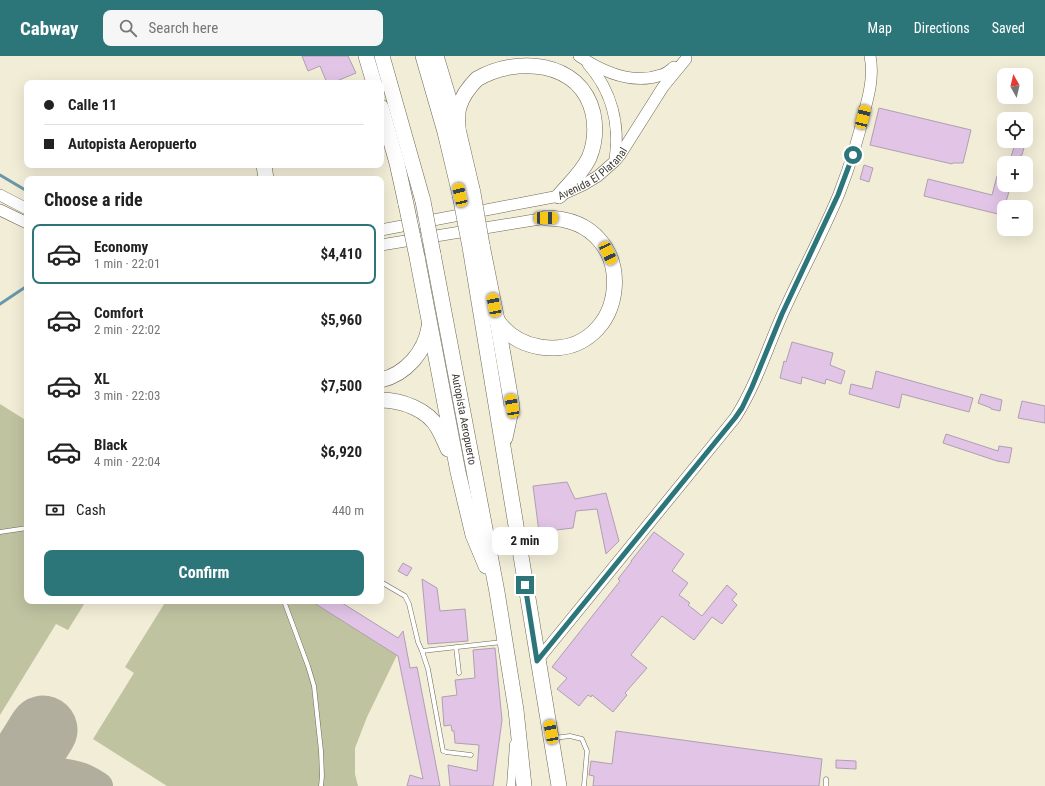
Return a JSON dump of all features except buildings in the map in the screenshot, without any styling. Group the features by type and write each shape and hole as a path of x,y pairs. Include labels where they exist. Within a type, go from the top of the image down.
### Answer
{"highway":[{"path":"366,56 373,80"},
{"name":"Autopista Aeropuerto","path":"382,56 423,201 497,592 516,710 524,786"},
{"path":"423,56 466,194"},
{"path":"436,56 458,128"},
{"path":"559,196 577,176 589,158 595,128 592,108 585,94 576,81 560,68 540,61 524,60 509,62 490,69 474,82 462,99 458,109 458,128 466,194 476,246 504,447 537,661 552,738 559,786"},
{"path":"384,117 397,162 406,204 458,472 473,535 497,592"},
{"path":"384,153 397,162"},
{"path":"497,320 502,328 517,339 534,346 553,348 571,344 588,336 602,323 611,307 615,280 612,261 603,245 590,232 578,224 565,220 546,218"},
{"path":"476,246 497,320 512,406 504,447"},
{"path":"384,379 394,376 417,356 427,337 429,328 428,318"},
{"path":"384,401 409,406 422,412 438,427 458,472"}],"main road":[{"path":"537,661 742,408 782,314 838,195 858,141 869,93 872,68 870,56"},
{"path":"581,57 598,77 607,93 611,105 617,138 615,160"},
{"name":"Avenida El Platanal","path":"581,57 601,70 632,79 646,79 663,75 688,57"},
{"name":"Avenida El Platanal","path":"384,229 559,196 583,185 602,172 620,155 663,87 688,57"},
{"path":"0,195 24,207"},
{"path":"0,210 24,222"},
{"path":"384,245 546,218"}],"street":[{"path":"511,786 516,710"}],"lane":[{"path":"0,532 24,528"},
{"path":"384,584 407,599 418,642 428,669 443,751 471,755"},
{"path":"285,604 314,686 321,751 321,786"},
{"path":"422,651 504,642"},
{"path":"456,647 458,673"},
{"path":"552,738 570,736 582,740 587,751 584,786"},
{"path":"826,779 826,786"}],"green space":[{"path":"0,404 24,419 24,604 84,604 68,630 56,624 0,715"},
{"path":"164,604 316,604 397,655 367,717 355,748 355,774 358,786 167,786 93,739 134,673 125,667"}],"waterway":[{"path":"0,175 24,189"},
{"path":"0,304 24,288"}],"taxiway":[{"path":"15,786 31,777 58,772 76,775 99,786"}],"runway":[{"path":"8,786 43,730"}],"route":[{"path":"525,585 537,661 742,408 782,314 838,195 853,155"}]}
